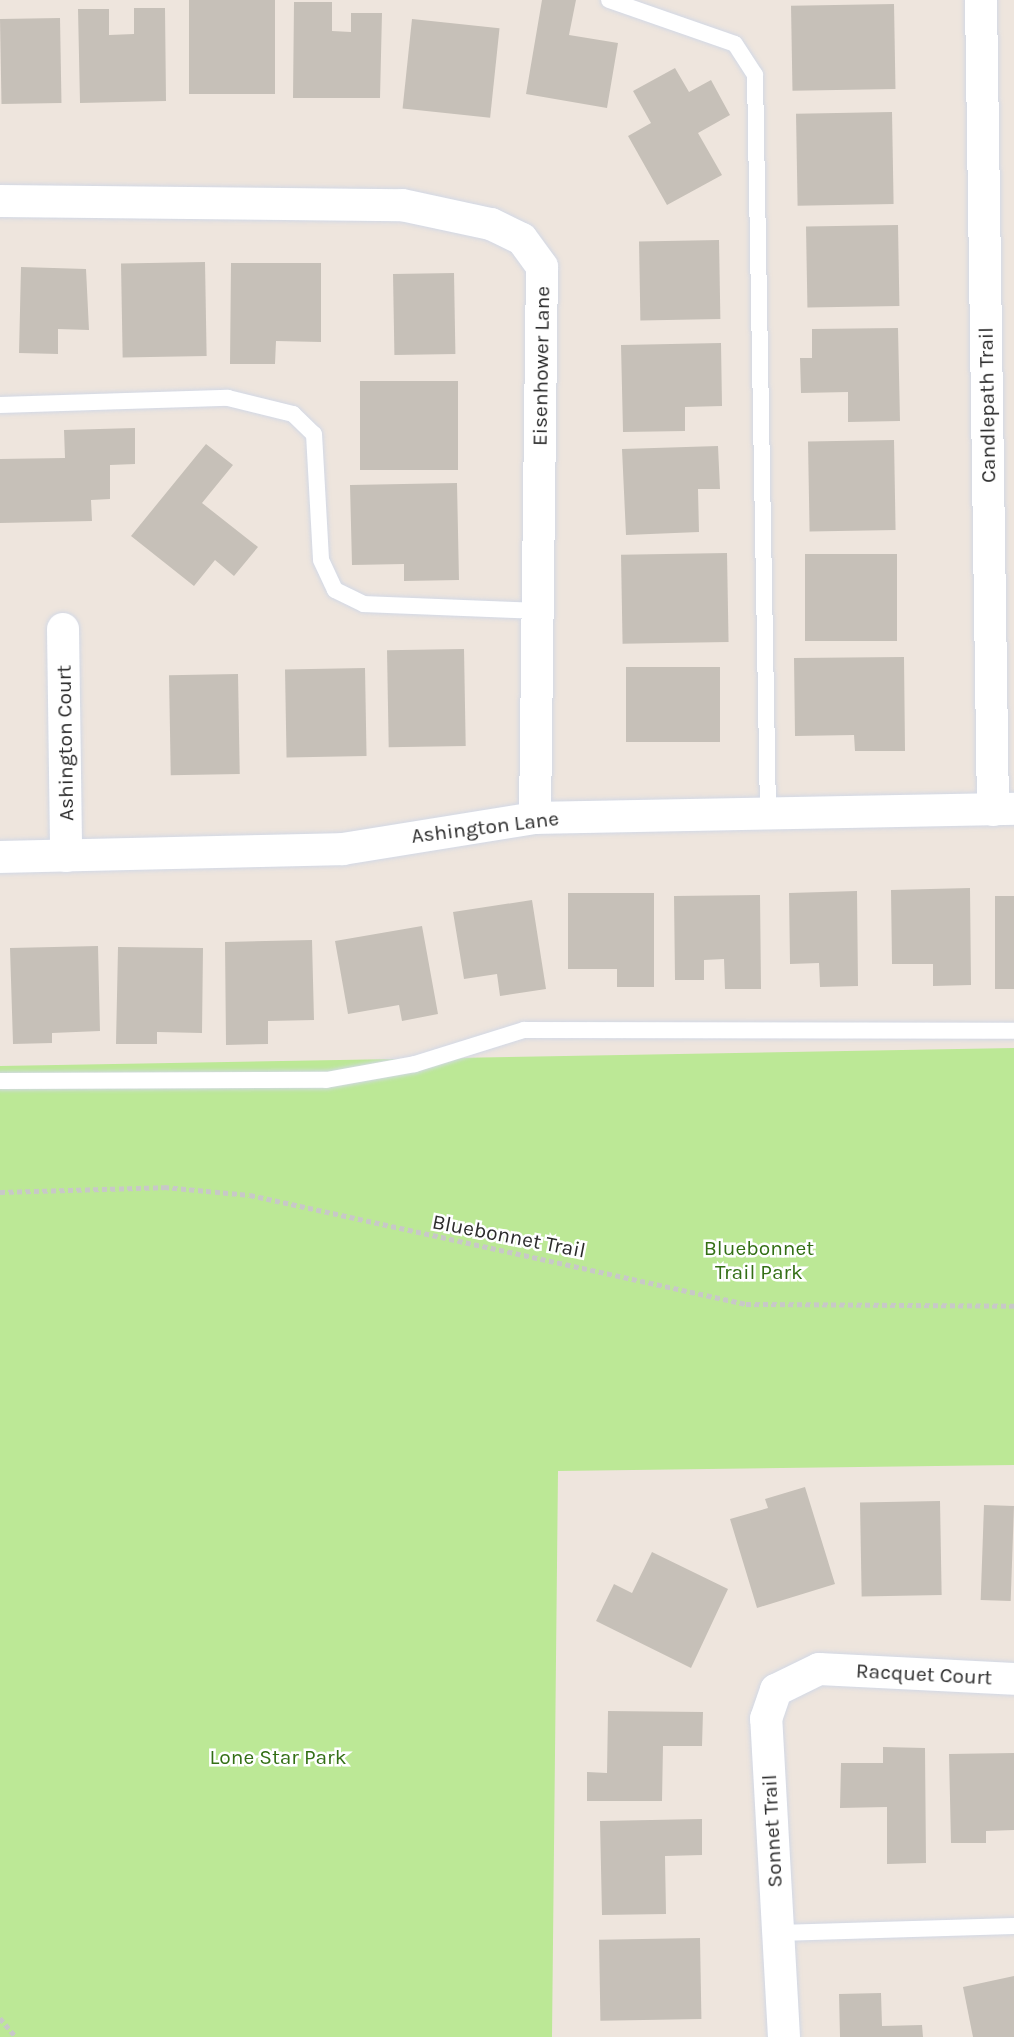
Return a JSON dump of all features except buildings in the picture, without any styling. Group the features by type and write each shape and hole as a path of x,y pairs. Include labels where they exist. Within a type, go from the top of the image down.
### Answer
{"street":[{"name":"Candlepath Trail","path":"982,0 1004,810"},
{"name":"Eisenhower Lane","path":"0,201 402,205 491,224 522,239 542,267 536,818"},
{"name":"Ashington Court","path":"63,629 66,856"},
{"name":"Ashington Lane","path":"0,857 343,849 536,818 1004,810"},
{"name":"Racquet Court","path":"834,1670 1014,1679"},
{"name":"Sonnet Trail","path":"784,2037 768,1702 805,1672 834,1670"}],"lane":[{"path":"609,0 735,44 755,75 768,814"},
{"path":"0,405 228,398 293,414 314,434 321,560 335,590 364,604 538,611"},
{"path":"0,1081 326,1080 415,1063 524,1030 1014,1031"},
{"path":"778,1933 1014,1926"}],"path":[{"name":"Bluebonnet Trail","path":"0,1192 164,1187 250,1195 746,1304 1014,1306"},
{"path":"0,2018 16,2037"}],"green space":[{"path":"1014,1048 1014,1465 558,1471 552,2037 0,2037 0,1066"}],"park label":[{"name":"Bluebonnet Trail Park","path":"759,1260"},
{"name":"Lone Star Park","path":"278,1757"}]}
